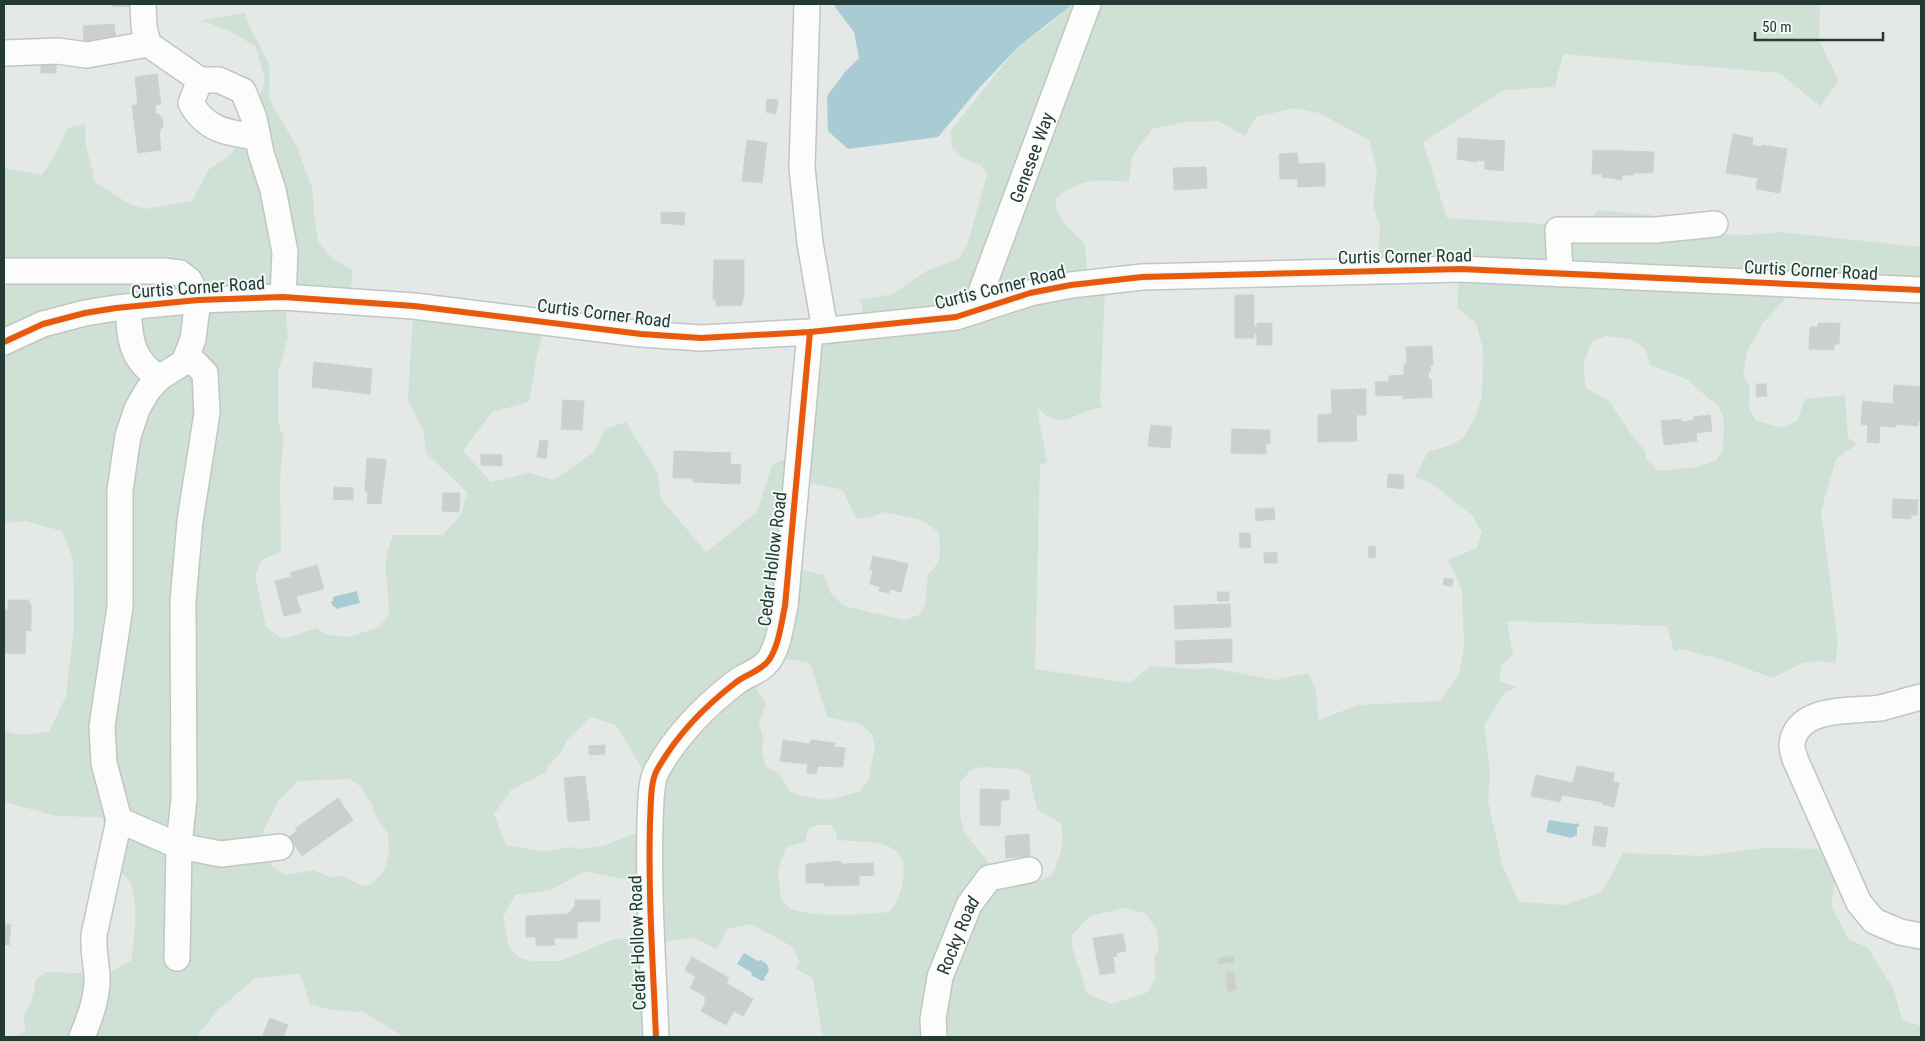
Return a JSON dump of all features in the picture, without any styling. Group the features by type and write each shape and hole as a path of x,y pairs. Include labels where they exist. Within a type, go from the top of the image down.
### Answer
{"street":[{"path":"143,4 144,27 148,44 200,80 219,80 243,91 254,118 273,190 285,252 283,297"},
{"name":"Cedar Hollow Road","path":"656,1037 649,876 651,800 656,771 684,730 698,714 736,681 762,669 770,659 777,643 785,606 818,331 802,168 807,4"},
{"name":"Genesee Way","path":"974,311 1088,4"},
{"path":"4,53 58,51 87,55 148,44"},
{"path":"200,80 191,103 198,116 215,127 233,133 258,137"},
{"path":"1560,274 1558,230 1656,230 1715,224"},
{"name":"Curtis Corner Road","path":"4,342 43,324 85,313 128,306 198,300 283,297 414,306 671,337 701,338 818,331 956,317 1030,293 1063,286 1142,277 1461,269 1921,290"},
{"path":"4,271 180,273 189,280 198,300 193,339 183,363 159,378 148,390 137,409 128,436 120,490 122,585 102,726 104,763 118,820 94,935 93,953 97,985 94,1006 82,1037"},
{"path":"128,306 130,336 136,354 146,369 159,378"},
{"path":"177,958 179,846 184,798 183,601 190,521 207,413 205,373 187,355"},
{"path":"1921,697 1881,708 1839,711 1816,716 1801,725 1792,744 1794,759 1859,903 1874,921 1900,932 1921,936"},
{"path":"118,820 179,846 221,854 280,847"},
{"name":"Rocky Road","path":"934,1037 933,1019 940,977 969,905 989,878 1030,870"}],"green space":[{"path":"1066,4 1074,4 1075,9 1087,4 1820,4 1819,41 1839,81 1820,106 1779,73 1563,54 1555,87 1504,90 1423,142 1447,218 1594,227 1591,219 1598,210 1652,215 1656,220 1718,234 1748,235 1780,232 1921,247 1921,286 1788,283 1784,300 1763,323 1747,351 1743,376 1750,386 1749,407 1755,420 1782,428 1797,421 1805,399 1845,395 1848,438 1857,444 1836,459 1821,511 1838,642 1835,663 1818,661 1803,663 1773,678 1720,659 1682,649 1674,652 1667,626 1507,621 1513,655 1501,665 1499,681 1517,687 1504,693 1484,726 1490,770 1488,802 1503,867 1519,902 1564,905 1599,893 1606,885 1623,853 1704,856 1763,848 1839,849 1831,906 1849,940 1867,947 1894,990 1902,1020 1921,1026 1921,1037 833,1037 822,1034 813,978 796,969 799,961 793,947 751,924 727,929 717,949 694,938 661,942 659,1037 404,1037 364,1012 332,1010 310,1004 300,974 255,978 218,1010 199,1033 199,1037 13,1037 25,1032 24,1016 32,999 36,980 45,972 106,974 131,961 135,931 135,907 132,886 128,879 112,868 111,848 102,817 57,816 4,802 4,731 20,735 49,732 66,696 74,628 73,559 62,531 25,521 4,523 4,168 42,175 57,151 67,128 85,124 86,146 95,182 131,205 146,209 192,201 209,169 230,156 243,134 247,114 262,91 265,80 256,47 230,31 200,20 245,13 269,64 269,99 297,147 312,188 319,243 333,259 353,270 349,306 285,305 288,337 278,373 278,418 280,429 284,436 280,480 281,551 262,560 255,575 266,627 281,638 290,637 316,628 328,635 349,637 379,627 389,615 385,570 388,549 393,535 443,535 461,515 467,492 426,453 424,432 408,400 413,313 545,326 537,355 529,402 492,412 463,451 491,482 529,473 554,480 595,451 605,429 626,422 658,474 661,499 706,552 757,512 772,465 785,459 801,459 817,340 859,333 863,307 859,300 893,294 926,271 958,259 967,246 987,174 981,165 963,158 952,147 951,130 1017,48 1059,17","holes":["1294,108 1319,113 1369,140 1377,169 1373,204 1380,227 1378,267 1460,267 1457,308 1476,323 1483,350 1482,396 1476,416 1463,438 1451,445 1428,452 1415,477 1431,483 1472,515 1482,532 1477,548 1448,560 1462,590 1464,646 1459,674 1440,701 1359,705 1318,720 1316,690 1308,673 1274,680 1213,668 1150,666 1130,683 1035,669 1040,465 1047,462 1037,408 1047,416 1063,420 1102,408 1100,403 1105,291 1088,280 1085,244 1069,229 1060,217 1057,211 1056,198 1074,186 1091,181 1129,182 1132,157 1152,129 1185,122 1218,121 1245,136 1256,117","1606,336 1631,339 1646,350 1650,365 1688,380 1718,405 1724,420 1723,450 1717,460 1698,467 1659,471 1647,460 1645,451 1609,401 1586,388 1583,366 1592,341","802,481 843,490 856,518 868,518 885,512 920,520 939,532 940,553 938,563 928,575 925,605 919,615 904,620 844,606 831,594 824,575 791,568","764,649 778,657 810,663 827,717 860,724 872,734 875,747 868,781 859,792 826,800 797,795 790,791 779,774 766,767 762,754 763,737 759,723 766,703 740,666","591,717 616,725 643,770 641,780 646,829 603,846 577,849 570,847 544,852 506,845 494,814 511,790 545,773 548,766 559,755 568,739","983,767 1019,769 1029,775 1037,809 1061,824 1061,850 1052,875 1020,885 1006,881 989,869 988,862 964,832 960,815 960,782 972,769","349,779 360,786 388,834 389,853 384,871 372,884 362,886 343,876 329,877 314,870 285,875 272,866 263,843 263,831 279,800 298,781","817,825 831,825 836,832 837,840 873,843 894,849 900,856 904,866 903,880 897,901 889,912 841,915 814,914 794,910 789,907 781,900 778,870 786,847 805,842 808,829","585,871 628,880 655,881 656,936 612,940 559,961 531,961 520,958 509,948 503,917 515,895 551,890","1124,908 1145,913 1157,930 1159,952 1155,955 1155,980 1146,993 1111,1004 1087,993 1072,947 1072,935 1090,916"]}],"water":[{"path":"835,4 1069,4 1069,7 1018,47 980,87 938,137 848,149 828,131 827,96 845,72 859,58 854,32 835,7"},
{"path":"357,591 360,603 336,609 335,606 333,607 331,601 333,601 333,597"},
{"path":"1549,820 1577,823 1580,826 1577,827 1577,835 1571,838 1546,832"},
{"path":"744,953 767,964 769,971 764,978 765,980 760,981 752,976 751,972 737,964"}],"building":[{"path":"113,4 134,4 134,6 113,7"},
{"path":"114,24 116,40 84,42 83,26"},
{"path":"41,62 56,62 56,73 41,73"},
{"path":"157,74 161,104 155,105 156,114 162,117 163,127 159,131 161,150 138,153 132,105 138,105 135,77"},
{"path":"767,99 778,100 776,114 766,112"},
{"path":"1733,134 1753,138 1752,145 1787,149 1780,193 1756,189 1758,178 1726,173"},
{"path":"1458,138 1505,141 1503,171 1485,169 1485,161 1477,160 1477,162 1457,159"},
{"path":"747,140 767,143 762,183 742,181"},
{"path":"1593,150 1654,152 1653,173 1622,175 1622,180 1602,177 1602,174 1592,174"},
{"path":"1297,153 1298,164 1325,163 1325,186 1298,187 1298,179 1280,179 1279,154"},
{"path":"1206,167 1207,188 1174,190 1173,168"},
{"path":"661,212 685,213 684,225 661,223"},
{"path":"714,260 744,260 744,299 742,299 742,305 716,306 716,299 713,299"},
{"path":"1235,295 1254,295 1254,327 1257,327 1257,323 1272,323 1272,345 1257,345 1257,334 1254,333 1254,338 1235,338"},
{"path":"1818,323 1840,323 1839,344 1834,344 1834,350 1809,349 1810,327 1818,327"},
{"path":"1432,346 1433,365 1430,366 1431,372 1428,372 1429,379 1431,379 1432,397 1403,399 1403,395 1376,396 1375,382 1389,381 1389,376 1404,375 1404,364 1407,364 1406,347"},
{"path":"314,362 372,369 370,394 312,387"},
{"path":"1756,384 1766,384 1767,396 1757,397"},
{"path":"1894,385 1921,387 1919,414 1921,414 1921,421 1918,421 1918,426 1896,424 1896,427 1880,426 1879,443 1867,442 1868,425 1861,424 1863,401 1893,404"},
{"path":"1366,389 1366,415 1356,415 1357,441 1318,442 1318,415 1332,414 1331,390"},
{"path":"563,400 584,401 582,430 561,429"},
{"path":"1710,415 1712,431 1696,433 1697,441 1664,445 1661,421 1681,419 1681,422 1694,420 1693,417"},
{"path":"1151,425 1172,427 1170,448 1148,446"},
{"path":"1232,429 1270,430 1270,444 1266,444 1266,454 1231,453"},
{"path":"540,440 548,441 546,458 537,457"},
{"path":"674,451 731,453 730,464 741,465 740,484 693,482 693,478 673,478"},
{"path":"481,454 502,455 502,466 481,465"},
{"path":"367,458 386,460 381,504 367,503 368,491 365,491"},
{"path":"1388,474 1404,475 1403,489 1387,487"},
{"path":"334,487 353,488 353,500 333,499"},
{"path":"443,493 460,493 459,512 442,511"},
{"path":"1893,499 1918,500 1917,515 1911,515 1911,519 1892,518"},
{"path":"1274,508 1275,519 1256,521 1255,509"},
{"path":"1239,533 1250,533 1251,547 1240,548"},
{"path":"1369,546 1376,546 1375,558 1368,558"},
{"path":"1277,552 1277,563 1264,563 1264,553"},
{"path":"873,556 908,564 901,592 890,589 889,593 879,591 880,587 870,584 873,570 870,569"},
{"path":"317,565 324,589 296,596 301,612 284,616 275,581 291,577 290,573"},
{"path":"1444,578 1453,579 1452,586 1443,585"},
{"path":"1217,592 1229,592 1229,601 1218,601"},
{"path":"8,600 29,600 29,604 31,604 31,631 26,630 25,654 4,653 4,610 8,610"},
{"path":"1230,604 1231,627 1175,629 1174,606"},
{"path":"1232,639 1232,662 1176,664 1175,641"},
{"path":"783,740 810,744 811,740 835,743 834,747 845,748 843,767 818,766 816,774 807,773 808,764 780,761"},
{"path":"605,745 605,754 589,755 589,746"},
{"path":"1577,766 1614,773 1613,782 1619,783 1614,807 1602,804 1602,802 1562,795 1560,802 1531,796 1536,775 1573,783"},
{"path":"585,776 590,820 568,822 564,778"},
{"path":"980,789 1009,790 1009,800 1001,800 1000,826 980,825"},
{"path":"338,798 353,820 302,856 289,837 297,831 295,829"},
{"path":"1595,826 1608,828 1605,847 1592,845"},
{"path":"1029,834 1030,856 1006,858 1005,836"},
{"path":"841,861 841,864 873,863 874,875 859,876 859,885 824,886 824,883 806,883 806,864"},
{"path":"575,900 600,900 600,921 577,922 577,938 554,938 555,945 536,946 536,937 526,937 526,916 568,914 575,906"},
{"path":"4,924 11,924 9,945 4,944"},
{"path":"1123,934 1126,951 1116,953 1117,956 1113,956 1115,972 1100,975 1093,938"},
{"path":"1233,956 1234,962 1218,964 1217,959"},
{"path":"692,957 729,978 726,983 753,999 743,1016 734,1011 726,1025 701,1011 705,1004 705,996 690,988 696,977 685,970"},
{"path":"1226,973 1234,973 1236,990 1228,991"},
{"path":"270,1018 288,1025 283,1037 262,1037"}],"cycle path":[{"path":"4,342 43,324 85,313 198,300 283,297 414,306 641,334 701,338 810,332 956,317 1030,293 1071,285 1142,277 1461,269 1921,290"},
{"path":"656,1037 650,876 650,822 653,781 657,770 673,745 692,723 712,702 735,683 765,664 775,648 785,606 810,332"}]}
